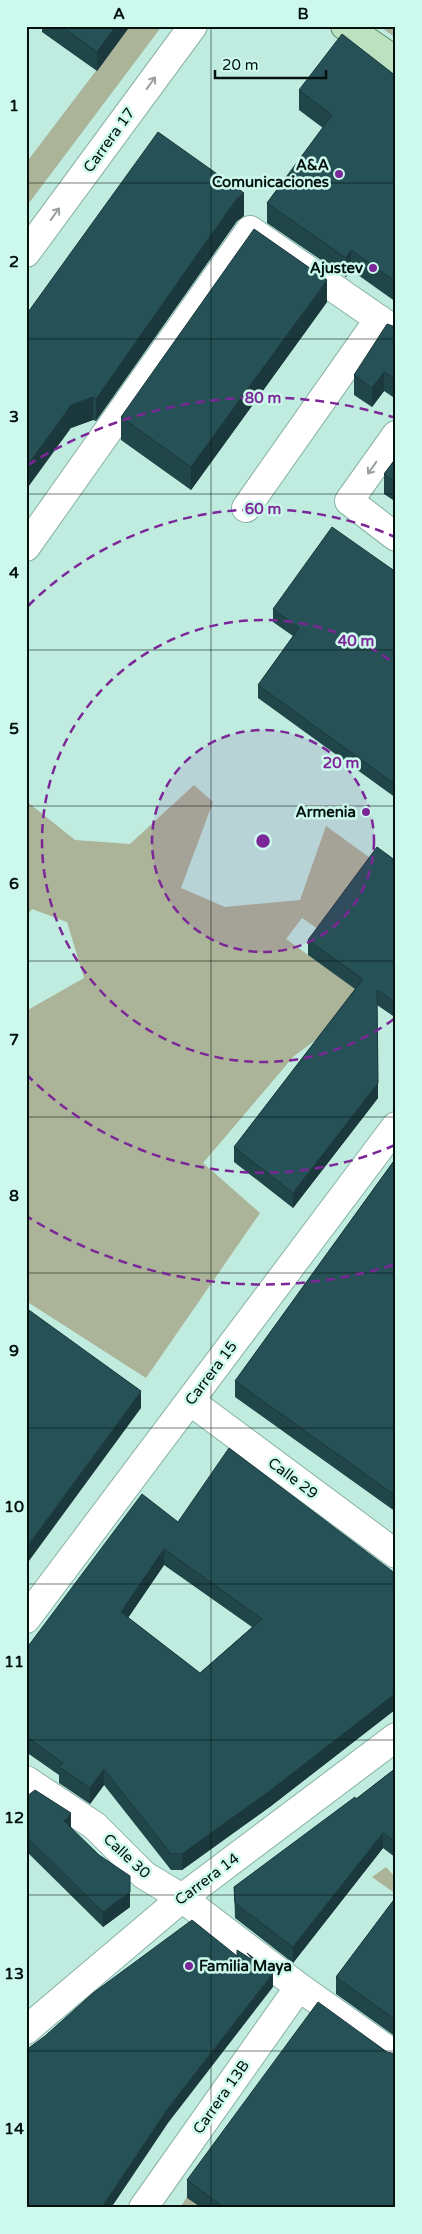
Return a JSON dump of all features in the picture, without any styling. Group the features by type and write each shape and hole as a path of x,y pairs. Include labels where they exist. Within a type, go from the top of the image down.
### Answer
{"main road":[{"path":"345,26 396,61"}],"street":[{"name":"Carrera 17","path":"26,253 192,26"},
{"path":"26,547 250,230 387,325 246,508"},
{"path":"396,435 349,501 396,537"},
{"name":"Carrera 15","path":"26,1619 396,1126"},
{"name":"Calle 29","path":"190,1401 396,1554"},
{"name":"Carrera 14","path":"26,2030 182,1898 396,1737"},
{"name":"Calle 30","path":"26,1780 95,1826 144,1875 182,1898 299,1987 396,2056"},
{"name":"Carrera 13B","path":"143,2208 299,1987"}],"green space":[{"path":"130,26 162,26 26,207 26,163"},
{"path":"379,26 396,26 396,38"},
{"path":"194,785 213,802 181,888 225,907 300,900 326,826 377,863 325,934 302,918 286,939 367,997 357,1010 294,1056 203,1163 260,1213 146,1378 26,1301 26,1011 84,978 67,922 32,909 26,917 26,801 75,840 130,844"},
{"path":"386,1867 396,1878 396,1894 372,1877"},
{"path":"187,2197 202,2208 180,2208"}],"building":[{"path":"61,26 116,26 97,52"},
{"path":"342,34 396,76 396,282 351,250 346,258 267,203 332,115 299,90"},
{"path":"158,132 244,193 237,198 96,399 93,397 71,405 26,467 26,315"},
{"path":"254,229 327,280 191,467 121,417"},
{"path":"387,324 396,327 396,379 384,372 372,388 354,375"},
{"path":"396,458 396,482 384,474"},
{"path":"332,527 396,572 396,785 258,685 299,628 273,609"},
{"path":"377,847 396,861 396,1003 377,990 378,1083 293,1193 234,1147 363,979 308,940"},
{"path":"396,1158 396,1496 235,1381"},
{"path":"26,1308 141,1391 26,1548"},
{"path":"229,1448 396,1574 396,1693 271,1790 182,1854 171,1854 104,1769 90,1788 59,1767 63,1763 26,1736 26,1649 142,1494 178,1522","holes":["164,1549 262,1619 200,1673 121,1612"]},
{"path":"396,1768 396,1842 383,1833 293,1947 235,1903 234,1887"},
{"path":"35,1790 71,1813 64,1821 99,1855 130,1876 130,1892 103,1912 28,1838 26,1839 26,1797"},
{"path":"396,1897 396,2020 336,1977"},
{"path":"192,1920 237,1956 237,1950 254,1961 247,1953 273,1973 168,2108 101,2208 26,2208 26,2050 45,2036 93,1993"},
{"path":"318,2002 387,2052 396,2054 396,2208 225,2208 187,2180"}],"place":[{"name":"A&A Comunicaciones","path":"339,174"},
{"name":"Ajustev","path":"373,268"},
{"name":"Armenia","path":"366,812"},
{"name":"Familia Maya","path":"189,1966"}]}
